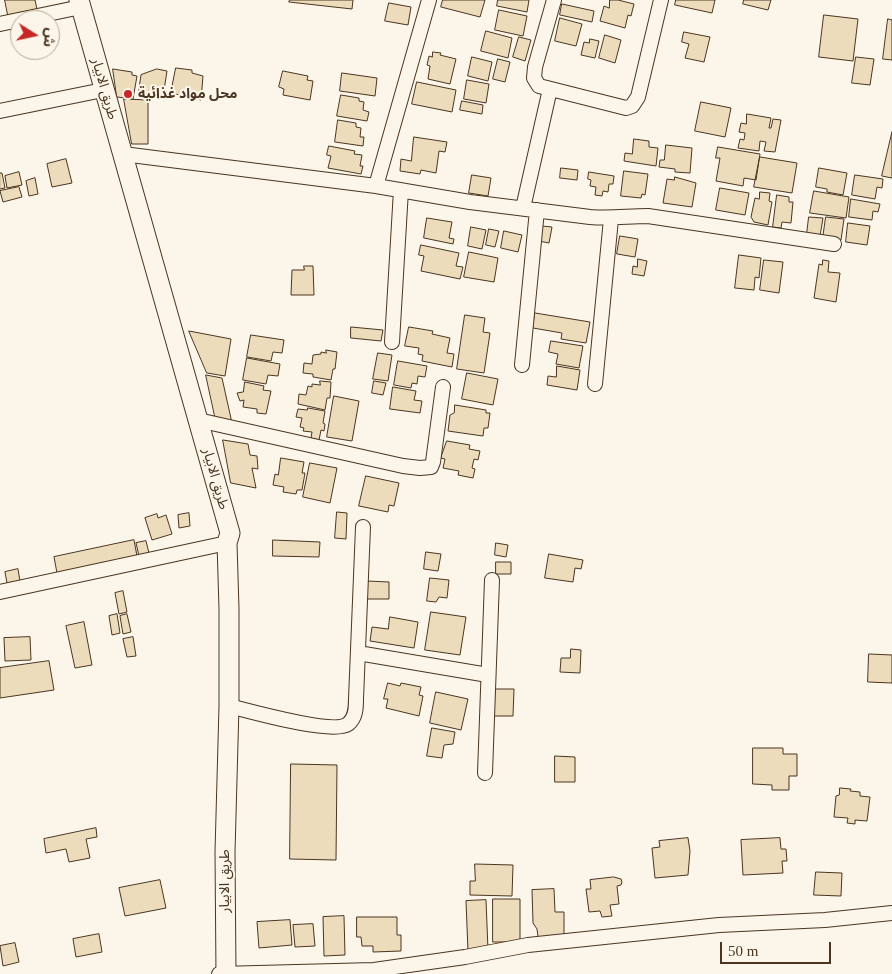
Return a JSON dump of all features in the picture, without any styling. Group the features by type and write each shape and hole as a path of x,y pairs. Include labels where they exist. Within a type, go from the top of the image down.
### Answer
{"main road":[{"name":"طريق الابيار","path":"80,4 230,533 227,543 229,706 223,974"}],"street":[{"path":"376,186 429,0"},
{"path":"554,0 534,78 539,86 626,108 632,106 638,97 661,0"},
{"path":"0,24 80,4"},
{"path":"522,365 530,209 550,89"},
{"path":"0,111 103,90"},
{"path":"123,154 376,186 470,202 610,219 648,216 834,244"},
{"path":"392,342 401,190"},
{"path":"596,384 610,219"},
{"path":"198,420 402,466 426,468 432,466 443,387"},
{"path":"229,706 296,722 331,728 346,726 351,721 355,712 363,526"},
{"path":"0,592 227,543"},
{"path":"485,773 492,580"},
{"path":"358,653 488,675"},
{"path":"223,974 374,970 538,944 719,925 825,920 892,913"}],"building":[{"path":"5,0 35,0 37,9 10,10 10,15 8,15"},
{"path":"290,0 353,0 352,9 289,2"},
{"path":"443,0 485,0 480,17 441,7"},
{"path":"498,0 529,0 527,12 497,6"},
{"path":"610,0 634,4 631,16 628,15 625,28 600,21 604,6 609,8"},
{"path":"676,0 715,0 712,13 675,5"},
{"path":"744,0 771,0 768,10 743,4"},
{"path":"389,3 411,7 408,25 385,21"},
{"path":"562,4 594,11 592,22 560,15"},
{"path":"499,10 527,16 523,36 495,30"},
{"path":"824,15 858,19 853,61 819,57"},
{"path":"560,18 582,24 576,46 555,41"},
{"path":"888,19 892,20 892,60 883,59"},
{"path":"486,31 512,38 508,58 481,51"},
{"path":"684,32 710,37 704,62 685,58 689,44 682,42"},
{"path":"605,35 621,40 615,63 599,58"},
{"path":"519,37 531,40 525,61 513,57"},
{"path":"590,39 599,41 595,58 581,55 584,42 589,43"},
{"path":"433,52 456,59 450,84 428,79 430,66 427,65 429,56 432,57"},
{"path":"472,57 492,62 488,81 468,76"},
{"path":"856,57 874,59 870,85 852,83"},
{"path":"498,59 510,62 505,82 493,79"},
{"path":"176,68 192,70 192,73 203,76 201,100 171,93"},
{"path":"113,69 132,72 132,75 137,76 133,99 117,97"},
{"path":"157,69 167,71 164,99 138,95 141,75"},
{"path":"283,71 308,76 307,80 313,81 310,100 283,95 284,89 279,87"},
{"path":"342,73 377,78 375,96 340,91"},
{"path":"467,80 489,84 486,103 464,99"},
{"path":"417,82 456,90 452,112 412,104"},
{"path":"341,95 359,98 359,101 364,102 363,110 369,112 367,121 337,116"},
{"path":"124,99 148,100 148,144 132,144"},
{"path":"462,101 483,105 482,114 460,110"},
{"path":"701,102 731,108 725,137 695,131"},
{"path":"747,114 771,118 769,128 771,128 773,119 781,120 775,152 764,151 766,142 760,141 759,151 738,148 740,139 744,140 745,133 739,132 741,123 746,124"},
{"path":"338,120 356,123 356,127 361,128 360,137 364,137 363,146 335,142"},
{"path":"892,132 892,178 882,176"},
{"path":"414,137 447,142 445,152 439,151 436,173 421,170 420,174 400,171 401,159 411,161"},
{"path":"634,139 649,141 649,147 658,148 656,166 624,161 625,153 632,154"},
{"path":"666,145 692,148 690,173 675,172 675,169 659,167 660,160 664,160"},
{"path":"329,146 355,151 354,154 362,155 360,166 363,166 361,174 328,168 331,156 327,155"},
{"path":"718,147 760,154 756,180 744,178 743,186 716,181 720,158 716,158"},
{"path":"760,157 797,163 792,193 754,187"},
{"path":"66,159 72,183 52,187 47,164"},
{"path":"561,168 578,170 577,180 560,178"},
{"path":"819,168 847,173 843,195 827,192 827,189 816,187"},
{"path":"624,171 648,174 645,195 642,194 641,198 621,196"},
{"path":"19,172 22,185 7,188 5,176"},
{"path":"589,172 614,176 613,184 609,184 608,192 603,191 602,196 595,195 596,187 590,186"},
{"path":"0,173 2,173 5,188 0,189"},
{"path":"472,175 491,178 488,196 469,193"},
{"path":"855,175 883,179 882,188 877,187 875,199 852,195"},
{"path":"675,177 696,183 692,207 663,203 667,179 674,180"},
{"path":"35,178 38,194 29,196 26,181"},
{"path":"19,187 22,197 3,202 0,191"},
{"path":"720,188 749,193 745,215 716,210"},
{"path":"814,191 849,197 846,218 810,213"},
{"path":"760,192 770,193 769,201 772,202 768,225 754,222 751,217 755,198 759,199"},
{"path":"777,195 789,197 789,202 793,202 791,223 782,222 781,228 773,227"},
{"path":"851,199 880,204 878,212 873,211 872,220 849,217"},
{"path":"809,217 823,218 820,236 807,234"},
{"path":"826,217 844,219 841,240 823,238"},
{"path":"427,218 452,222 449,238 454,239 453,244 424,238"},
{"path":"848,223 870,226 867,245 846,242"},
{"path":"542,226 552,227 549,243 539,241"},
{"path":"471,227 486,230 482,249 468,246"},
{"path":"489,229 499,231 495,247 486,245"},
{"path":"504,231 522,235 518,252 501,248"},
{"path":"620,236 638,239 635,257 617,254"},
{"path":"421,245 459,253 456,266 463,267 460,279 421,271 424,256 419,255"},
{"path":"469,252 498,258 494,282 464,277"},
{"path":"739,255 761,258 759,278 755,277 754,290 735,288"},
{"path":"638,259 647,261 644,276 632,274 633,266 637,267"},
{"path":"764,260 783,262 779,293 760,290"},
{"path":"823,260 829,261 828,272 840,273 836,302 814,298 819,264 822,265"},
{"path":"304,266 313,266 314,295 291,295 292,270 304,270"},
{"path":"535,313 590,322 586,343 561,339 562,333 533,328"},
{"path":"465,315 485,318 483,332 490,333 484,373 457,369"},
{"path":"351,327 383,330 381,341 351,338"},
{"path":"409,327 433,331 432,334 450,338 447,353 454,354 452,367 422,361 423,355 418,354 419,348 405,346"},
{"path":"189,331 231,339 225,376 207,373"},
{"path":"251,335 284,340 282,353 273,352 271,361 247,357"},
{"path":"551,341 583,346 579,368 556,364 558,354 549,352"},
{"path":"326,350 337,352 335,369 333,369 331,380 303,373 304,363 312,364 313,355 321,354 321,352 326,353"},
{"path":"378,353 392,355 388,381 373,379"},
{"path":"247,358 280,364 278,376 268,375 266,384 243,380"},
{"path":"398,361 427,366 425,377 418,376 417,384 412,383 411,388 394,385"},
{"path":"557,366 580,370 577,390 547,385 548,376 556,377"},
{"path":"467,373 498,379 493,405 462,399"},
{"path":"206,375 222,378 232,423 216,421"},
{"path":"320,381 331,382 330,398 327,398 325,410 298,404 299,394 306,395 308,386 312,387 312,384 320,385"},
{"path":"374,381 386,383 383,395 372,393"},
{"path":"245,382 264,386 263,390 271,391 266,414 257,413 257,409 243,407 244,400 240,401 237,393 243,392"},
{"path":"393,387 416,391 414,400 422,401 420,413 390,409"},
{"path":"334,396 359,401 352,441 327,437"},
{"path":"455,405 486,410 486,413 490,413 488,428 484,428 483,436 448,431 450,415 454,413"},
{"path":"308,408 325,411 324,431 321,430 319,440 311,438 312,432 303,431 304,428 300,427 302,418 296,417 298,409 307,410"},
{"path":"223,440 248,444 250,455 257,456 258,469 252,468 256,488 231,483"},
{"path":"447,441 470,445 469,449 480,451 478,460 474,459 472,468 475,469 473,478 458,475 459,471 443,468 445,459 441,458"},
{"path":"281,458 304,462 302,473 305,473 302,490 297,490 296,494 283,492 284,487 273,485 275,474 278,475"},
{"path":"310,463 337,468 330,503 303,497"},
{"path":"366,476 399,483 394,506 389,505 388,512 359,506"},
{"path":"337,512 347,513 346,539 335,538"},
{"path":"189,513 190,526 179,528 178,515"},
{"path":"157,514 158,518 166,515 172,534 152,540 145,518"},
{"path":"134,540 137,556 57,573 54,557"},
{"path":"273,540 320,542 319,557 273,556"},
{"path":"146,541 149,553 139,556 136,543"},
{"path":"496,543 508,545 506,557 495,555"},
{"path":"426,552 441,554 438,571 424,569"},
{"path":"549,554 583,560 581,569 575,568 573,582 545,578"},
{"path":"496,562 511,562 511,574 496,574"},
{"path":"18,569 20,581 7,583 5,572"},
{"path":"430,578 449,580 447,598 439,597 436,602 427,601"},
{"path":"367,581 389,582 389,599 367,599"},
{"path":"123,591 127,612 119,614 115,593"},
{"path":"431,612 466,617 460,655 425,650"},
{"path":"117,614 120,633 112,635 109,616"},
{"path":"127,614 131,632 123,634 120,616"},
{"path":"390,617 418,622 414,648 370,641 372,627 388,629"},
{"path":"84,622 92,665 75,668 66,626"},
{"path":"30,637 31,660 5,661 4,638"},
{"path":"133,637 136,656 127,657 123,639"},
{"path":"571,649 581,650 580,673 560,672 561,658 570,658"},
{"path":"869,654 892,655 892,683 868,682"},
{"path":"49,661 54,690 0,698 0,668"},
{"path":"388,683 400,686 401,683 421,687 419,695 423,696 419,716 386,708 388,699 384,699"},
{"path":"494,689 514,689 513,716 493,716"},
{"path":"436,692 468,699 461,730 430,723"},
{"path":"432,728 455,732 453,744 444,745 442,758 427,756"},
{"path":"753,748 783,748 783,754 797,754 797,776 789,776 789,790 772,790 772,785 753,784"},
{"path":"555,756 575,757 575,782 555,782"},
{"path":"291,764 337,765 336,860 290,859"},
{"path":"840,788 851,789 850,791 860,792 860,796 870,797 867,821 855,820 855,824 847,823 848,818 834,817 836,796 839,795"},
{"path":"96,828 97,837 86,839 90,858 69,862 66,849 46,853 44,839"},
{"path":"688,838 690,851 688,875 655,878 652,848 660,847 659,841"},
{"path":"780,838 781,849 786,849 787,861 782,861 783,873 743,875 741,840"},
{"path":"475,864 513,865 512,896 470,895 470,881 475,881"},
{"path":"816,872 842,873 841,896 814,895"},
{"path":"614,877 621,879 622,882 621,885 617,886 619,904 610,905 612,916 602,917 600,911 589,912 586,889 591,889 590,880"},
{"path":"160,880 166,908 125,916 119,888"},
{"path":"554,889 555,912 564,912 564,937 538,937 537,929 533,923 532,890"},
{"path":"493,899 520,899 520,942 493,942"},
{"path":"486,900 488,950 468,951 466,901"},
{"path":"344,916 345,955 324,956 323,917"},
{"path":"357,917 397,917 397,935 401,935 401,951 373,952 373,946 362,946 361,937 357,937"},
{"path":"290,920 292,945 259,948 257,922"},
{"path":"313,924 315,946 295,947 293,925"},
{"path":"99,934 102,952 76,957 73,939"},
{"path":"15,943 19,962 3,966 0,946"}],"place":[{"name":"محل مواد غذائية","path":"128,94"}]}
